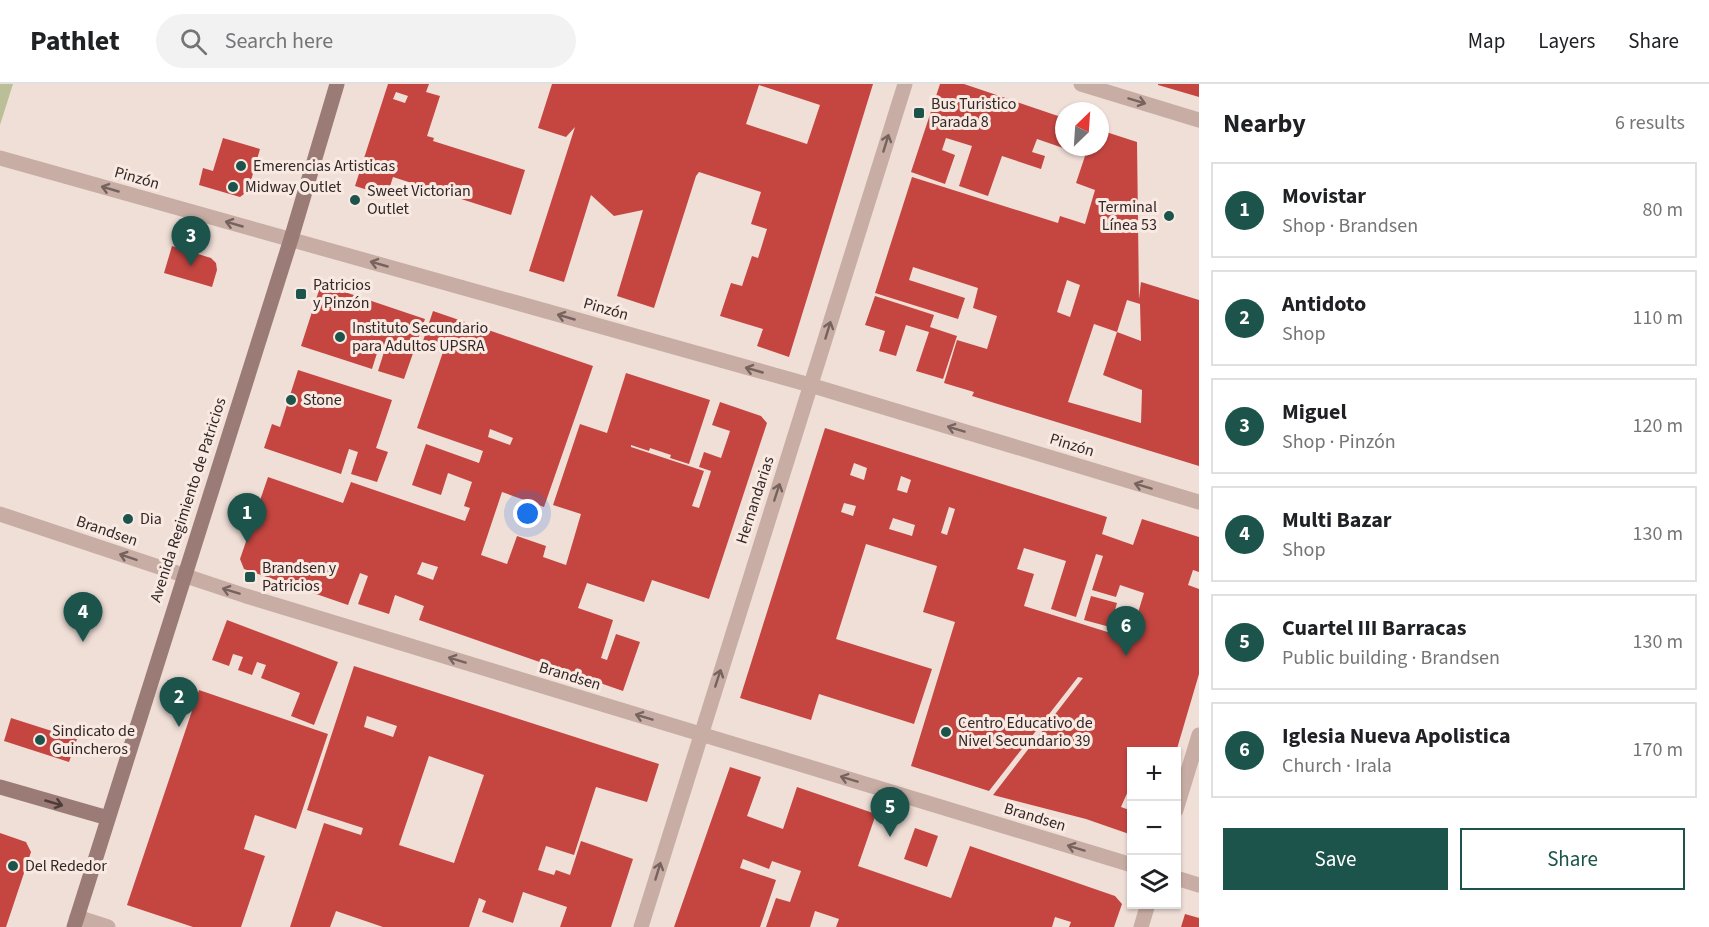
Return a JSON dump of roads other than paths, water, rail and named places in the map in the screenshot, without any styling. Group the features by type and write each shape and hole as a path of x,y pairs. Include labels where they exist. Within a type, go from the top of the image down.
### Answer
{"main road":[{"name":"Avenida Regimiento de Patricios","path":"75,922 291,239 337,84"},
{"path":"0,788 108,818"}],"street":[{"name":"Hernandarias","path":"641,927 905,84"},
{"path":"1081,84 1199,120"},
{"name":"Pinzón","path":"0,158 810,385 1199,502"},
{"name":"Brandsen","path":"0,514 183,576 1127,864"},
{"path":"1179,801 1199,735"},
{"path":"1181,880 1199,885"},
{"path":"1141,927 1146,909"},
{"path":"75,922 108,927"}],"place":[{"name":"Bus Turistico Parada 8","path":"919,113"},
{"name":"Emerencias Artisticas","path":"241,166"},
{"name":"Midway Outlet","path":"233,187"},
{"name":"Sweet Victorian Outlet","path":"355,200"},
{"name":"Terminal Línea 53","path":"1169,216"},
{"name":"Miguel","path":"191,266"},
{"name":"Patricios y Pinzón","path":"301,294"},
{"name":"Instituto Secundario para Adultos UPSRA","path":"340,337"},
{"name":"Stone","path":"291,400"},
{"name":"Dia","path":"128,519"},
{"name":"Movistar","path":"247,543"},
{"name":"Brandsen y Patricios","path":"250,577"},
{"name":"Multi Bazar","path":"83,642"},
{"name":"Iglesia Nueva Apolistica","path":"1126,656"},
{"name":"Antidoto","path":"179,727"},
{"name":"Centro Educativo de Nivel Secundario 39","path":"946,732"},
{"name":"Sindicato de Guincheros","path":"40,740"},
{"name":"Cuartel III Barracas","path":"890,837"},
{"name":"Del Rededor","path":"13,866"}]}
